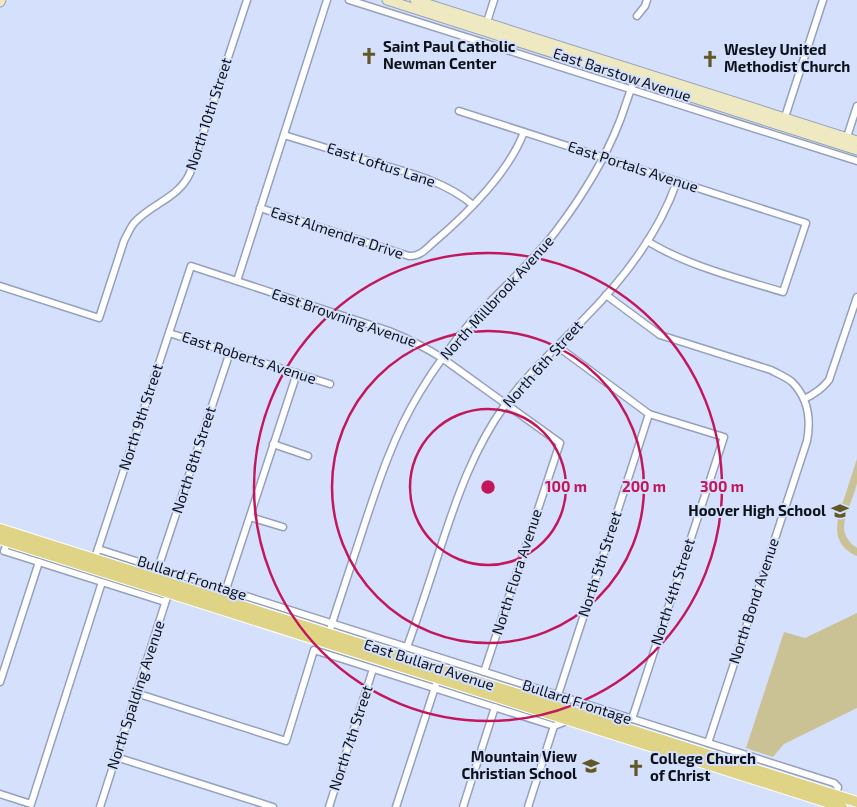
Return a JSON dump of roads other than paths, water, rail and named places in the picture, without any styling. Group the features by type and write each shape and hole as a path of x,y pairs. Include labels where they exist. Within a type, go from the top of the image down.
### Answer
{"main road":[{"name":"East Barstow Avenue","path":"387,0 486,27 846,142 857,150"},
{"name":"East Barstow Avenue","path":"415,0 486,27"},
{"name":"East Barstow Avenue","path":"846,142 857,140"},
{"name":"East Bullard Avenue","path":"0,529 95,558 168,593 329,633 438,679 555,705 725,760 837,802"},
{"name":"East Bullard Avenue","path":"4,540 95,558"},
{"name":"East Bullard Avenue","path":"555,705 569,720 837,802 857,802"},
{"path":"670,752 677,749 704,758 725,760"}],"street":[{"name":"North 10th Street","path":"0,286 99,318 129,230 135,222 176,193 187,180 247,0"},
{"path":"237,281 327,0"},
{"path":"349,0 857,161"},
{"path":"486,27 494,0"},
{"path":"637,16 647,0"},
{"path":"783,122 823,0"},
{"name":"North Millbrook Avenue","path":"329,633 380,475 390,448 411,408 442,358 472,321 533,259 557,230 581,196 604,157 619,123 636,75"},
{"path":"846,142 854,129 857,106"},
{"name":"East Portals Avenue","path":"459,111 806,222 783,292 682,259 662,250 647,240"},
{"path":"473,205 507,163 524,132"},
{"name":"East Loftus Lane","path":"284,135 439,184 458,193 473,205"},
{"name":"North 6th Street","path":"407,647 458,495 483,440 494,421 523,382 583,320 628,269 661,218 677,181"},
{"name":"East Almendra Drive","path":"260,208 414,256 420,254 444,234 473,205"},
{"name":"East Browning Avenue","path":"191,266 390,331 423,346 560,443"},
{"name":"North 9th Street","path":"95,558 191,266"},
{"path":"606,295 660,335 771,370 783,376 791,382 804,399 818,392 829,380 857,297"},
{"name":"East Roberts Avenue","path":"169,333 330,384"},
{"path":"557,346 649,414"},
{"name":"North 8th Street","path":"158,568 230,352"},
{"path":"226,589 296,373"},
{"name":"North Bond Avenue","path":"708,743 807,441 809,421 804,399"},
{"name":"North 4th Street","path":"632,719 724,437 649,414"},
{"name":"North 5th Street","path":"555,705 649,414"},
{"name":"North Flora Avenue","path":"484,672 560,443"},
{"path":"273,444 308,456"},
{"path":"250,517 283,527"},
{"path":"4,540 4,551 102,582 168,593"},
{"name":"Bullard Frontage","path":"95,558 158,568 226,589 329,633 407,647 484,672 555,705 632,719 834,783 838,787 837,802"},
{"path":"0,682 39,562"},
{"path":"0,794 31,804 102,582"},
{"name":"North Spalding Avenue","path":"100,807 168,593"},
{"path":"136,693 286,741 314,650 373,669 438,679 495,707 554,726 569,720"},
{"name":"North 7th Street","path":"328,807 373,669"},
{"path":"396,807 438,679"},
{"path":"463,807 495,707"},
{"path":"528,807 554,726"},
{"path":"116,757 273,807"}],"place":[{"name":"Saint Paul Catholic Newman Center","path":"369,56"},
{"name":"Wesley United Methodist Church","path":"710,59"},
{"name":"Hoover High School","path":"840,511"},
{"name":"Mountain View Christian School","path":"591,766"},
{"name":"College Church of Christ","path":"636,768"}]}
